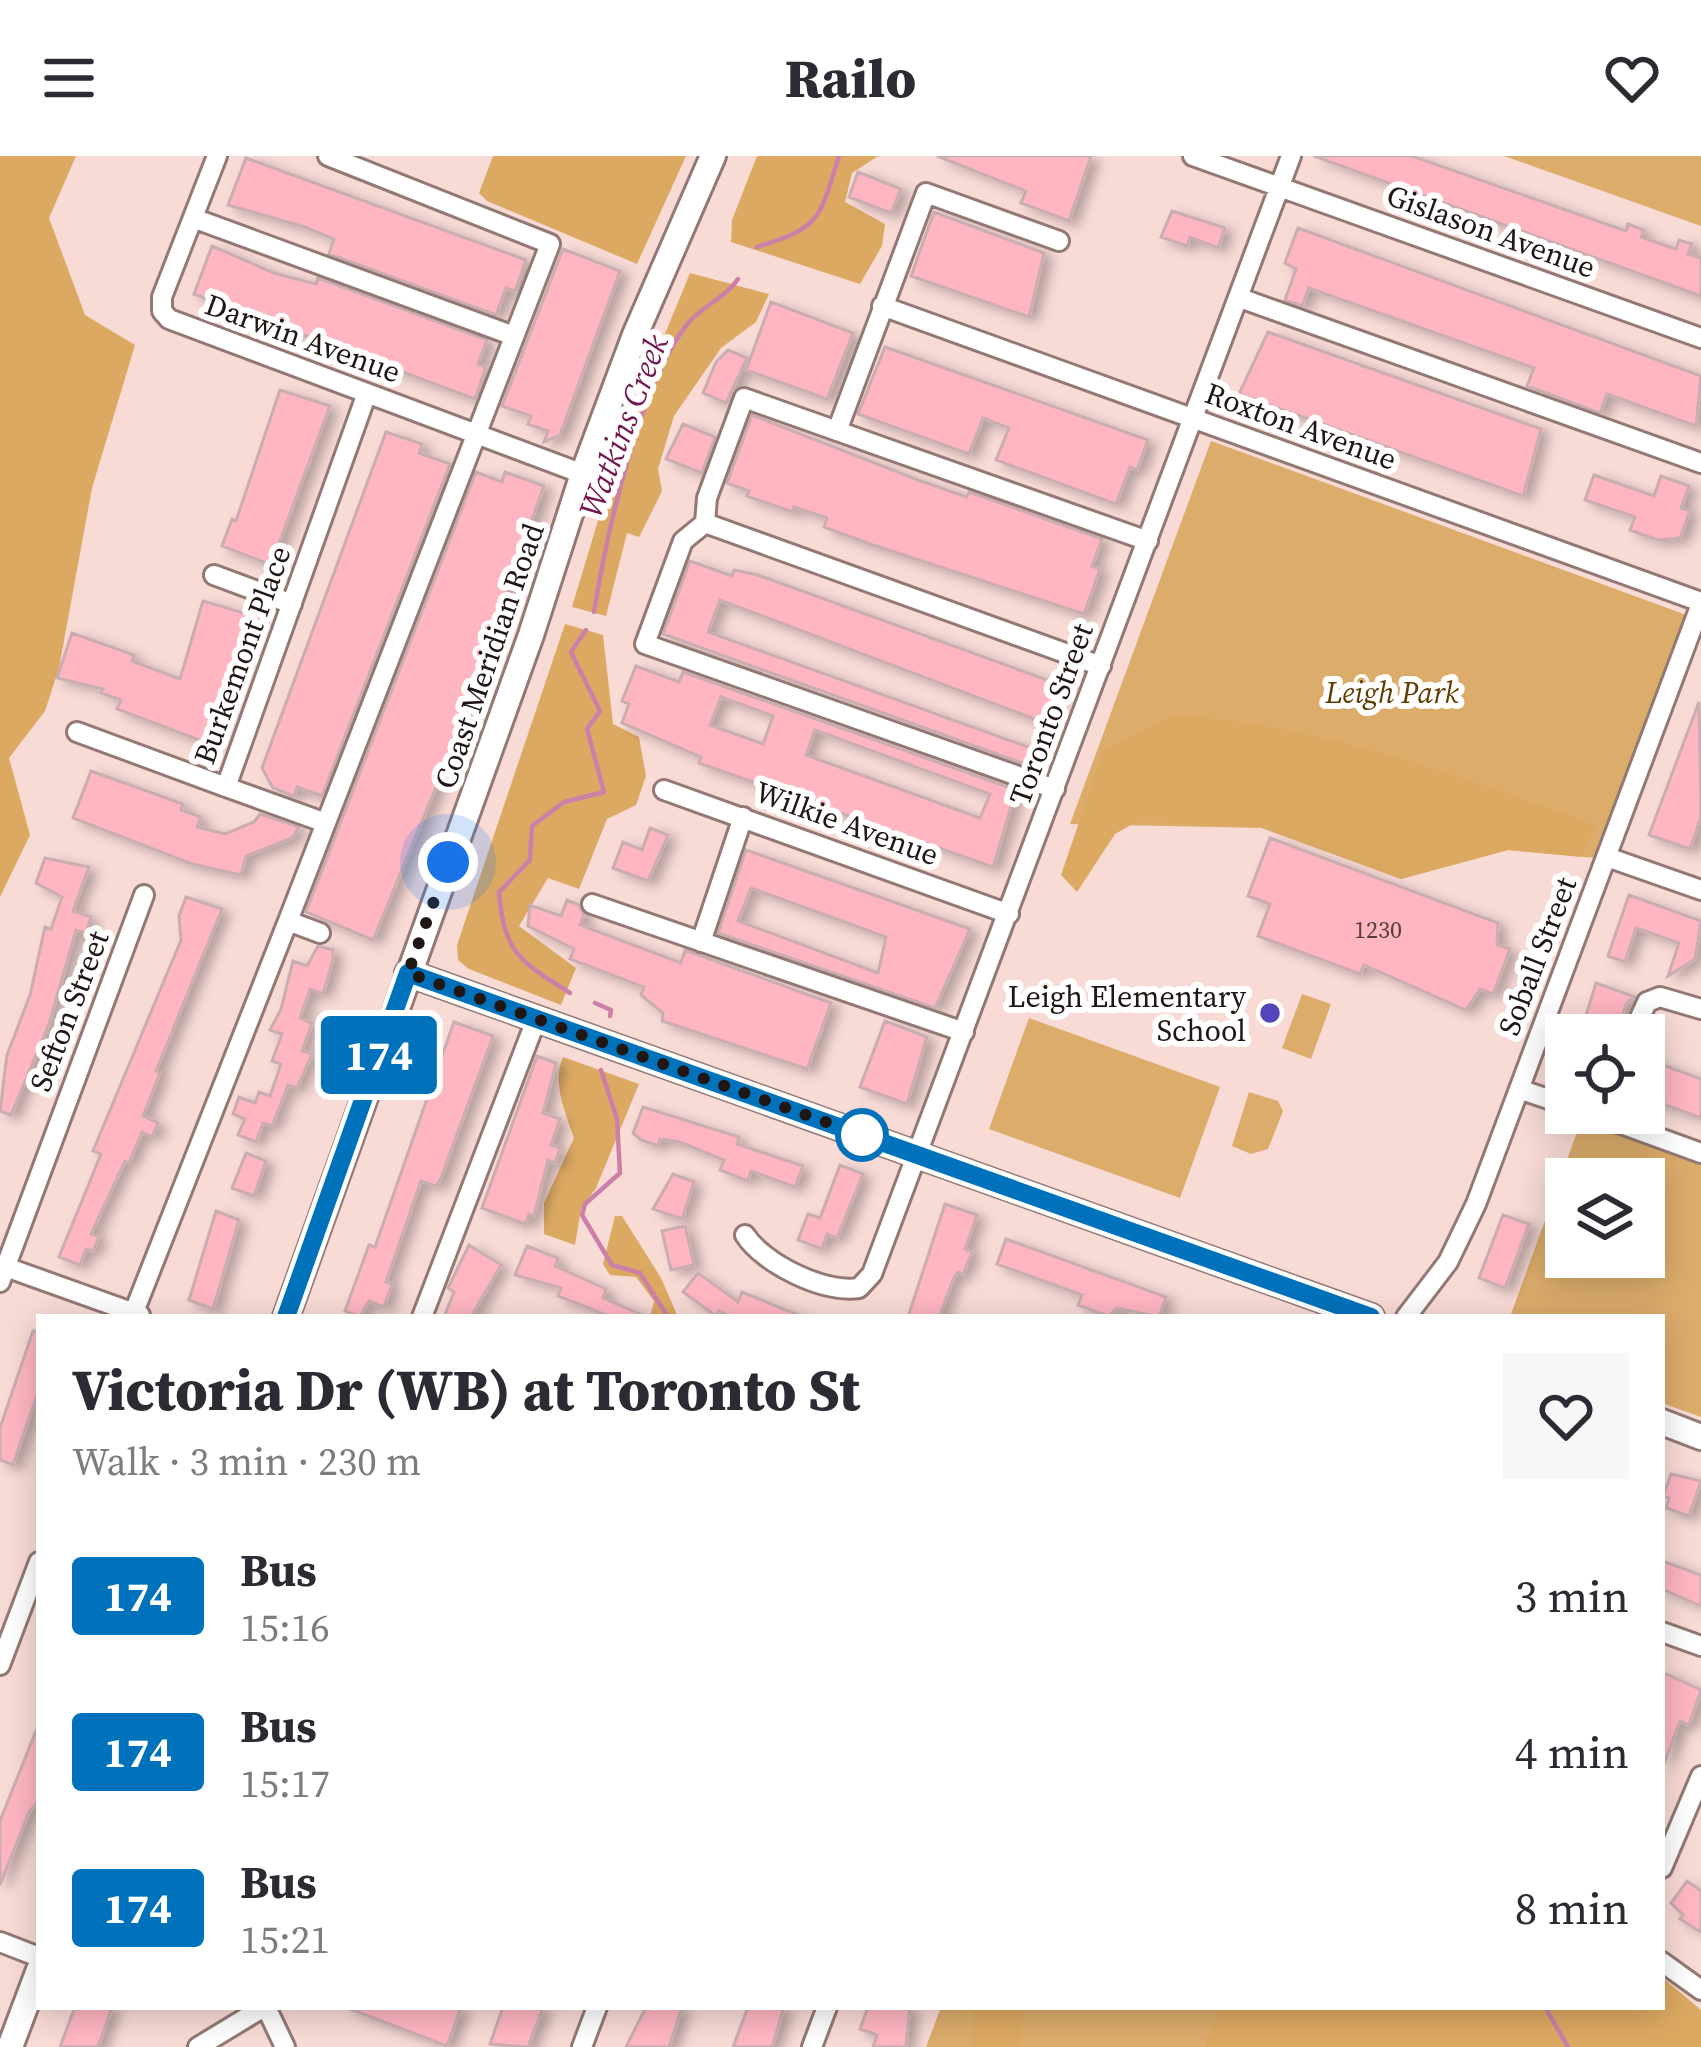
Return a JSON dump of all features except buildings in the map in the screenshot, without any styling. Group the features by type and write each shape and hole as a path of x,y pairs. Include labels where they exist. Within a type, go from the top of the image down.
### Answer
{"main road":[{"name":"Coast Meridian Road","path":"287,1314 531,635 583,474 635,335 713,156"},
{"path":"408,973 1363,1314"},
{"path":"1665,1423 1701,1436"},
{"path":"10,2047 36,1978"}],"street":[{"name":"Darwin Avenue","path":"217,156 162,297 162,311 169,319 583,474"},
{"path":"137,1314 550,244 481,212 328,156"},
{"name":"Gislason Avenue","path":"1192,156 1701,338"},
{"name":"Toronto Street","path":"745,1234 770,1261 834,1285 859,1288 875,1269 1291,156"},
{"path":"837,431 926,193 1059,241"},
{"path":"193,218 514,336"},
{"path":"1240,298 1701,463"},
{"name":"Roxton Avenue","path":"882,306 1701,603"},
{"name":"Burkemont Place","path":"76,732 226,787 368,393"},
{"path":"1055,789 645,644 683,541 705,523 707,498 744,398 1148,541"},
{"path":"705,523 1101,666"},
{"path":"214,575 292,604"},
{"name":"Soball Street","path":"1408,1314 1456,1247 1701,603"},
{"path":"226,787 326,823"},
{"name":"Wilkie Avenue","path":"664,790 1009,914"},
{"path":"700,941 743,818"},
{"path":"1607,856 1701,890"},
{"name":"Sefton Street","path":"2,1271 144,895"},
{"path":"592,904 964,1032"},
{"path":"288,921 320,933"},
{"path":"1642,1014 1647,1002 1660,998 1701,1009"},
{"path":"423,1314 536,1019"},
{"path":"1519,1089 1545,1098"},
{"path":"1650,1134 1701,1154"},
{"path":"2,1271 130,1314"},
{"path":"0,1665 36,1570"},
{"path":"1665,1633 1701,1646"},
{"path":"1665,1861 1701,1776"},
{"path":"0,1942 36,1956"},
{"path":"1665,1964 1701,1990"},
{"path":"198,2047 260,2010"},
{"path":"266,2010 285,2047"},
{"path":"582,2047 596,2010"},
{"path":"812,2047 826,2010"}],"green space":[{"path":"1504,156 1701,156 1701,226"},
{"name":"Leigh Park","path":"1211,441 1689,616 1596,858 1508,850 1401,879 1261,828 1070,824"},
{"path":"1302,994 1331,1004 1311,1059 1282,1048"},
{"path":"1029,1018 1220,1087 1180,1198 989,1129"},
{"path":"1249,1092 1278,1101 1283,1111 1268,1149 1251,1154 1232,1146"},
{"path":"1576,1134 1645,1134 1701,1153 1701,1417 1665,1404 1665,1314 1511,1314 1545,1221 1545,1278 1665,1278 1665,1158 1568,1158"},
{"path":"1665,2008 1701,2017 1701,2047 1249,2047 1210,2033 1204,2047 926,2047 940,2010"}],"shaded area":[{"path":"0,156 76,156 49,218 85,315 135,345 92,488 59,668 45,711 9,758 30,835 0,897"},
{"path":"493,156 686,156 637,264 487,201 479,193"},
{"path":"757,156 878,156 852,173 845,202 885,224 882,246 860,284 731,242 732,220"},
{"path":"690,273 769,294 756,322 721,348 674,416 658,469 662,491 639,537 627,533 606,616 572,607 625,431"},
{"path":"565,624 603,635 613,724 639,737 646,776 636,805 607,819 579,889 548,878 519,926 576,968 561,1005 469,969 458,960 457,945"},
{"path":"1173,715 1227,720 1334,741 1440,771 1595,825 1582,857 1508,850 1401,879 1264,827 1136,822 1115,834 1077,892 1061,875 1104,749"},
{"path":"563,1057 639,1084 596,1188 581,1209 575,1245 544,1234 544,1203 574,1138 559,1087"},
{"path":"615,1216 622,1216 661,1278 677,1314 651,1314 654,1301 636,1277 610,1275 603,1264"},
{"path":"1665,1980 1701,2010 1701,2047 1204,2047 1218,2010 1665,2010"},
{"path":"973,2010 1024,2010 1019,2047 972,2047"}],"waterway":[{"name":"Watkins Creek","path":"757,247 807,226 822,207 839,156"},
{"name":"Watkins Creek","path":"594,612 616,503 655,381 689,322 738,279"},
{"name":"Watkins Creek","path":"570,993 527,963 510,943 499,892 530,860 532,826 564,802 604,792 587,729 600,711 571,652 586,630"},
{"name":"Watkins Creek","path":"595,1003 611,1010 610,1016"},
{"name":"Watkins Creek","path":"601,1070 617,1119 620,1173 585,1204 582,1215 612,1265 640,1273 666,1314"},
{"name":"Watkins Creek","path":"1547,2010 1568,2047"}],"bus line":[{"name":"174","path":"287,1314 408,973 1363,1314"}],"place":[{"name":"Leigh Elementary School","path":"1270,1013"}],"route":[{"path":"448,862 408,973 812,1121 862,1135"}]}
